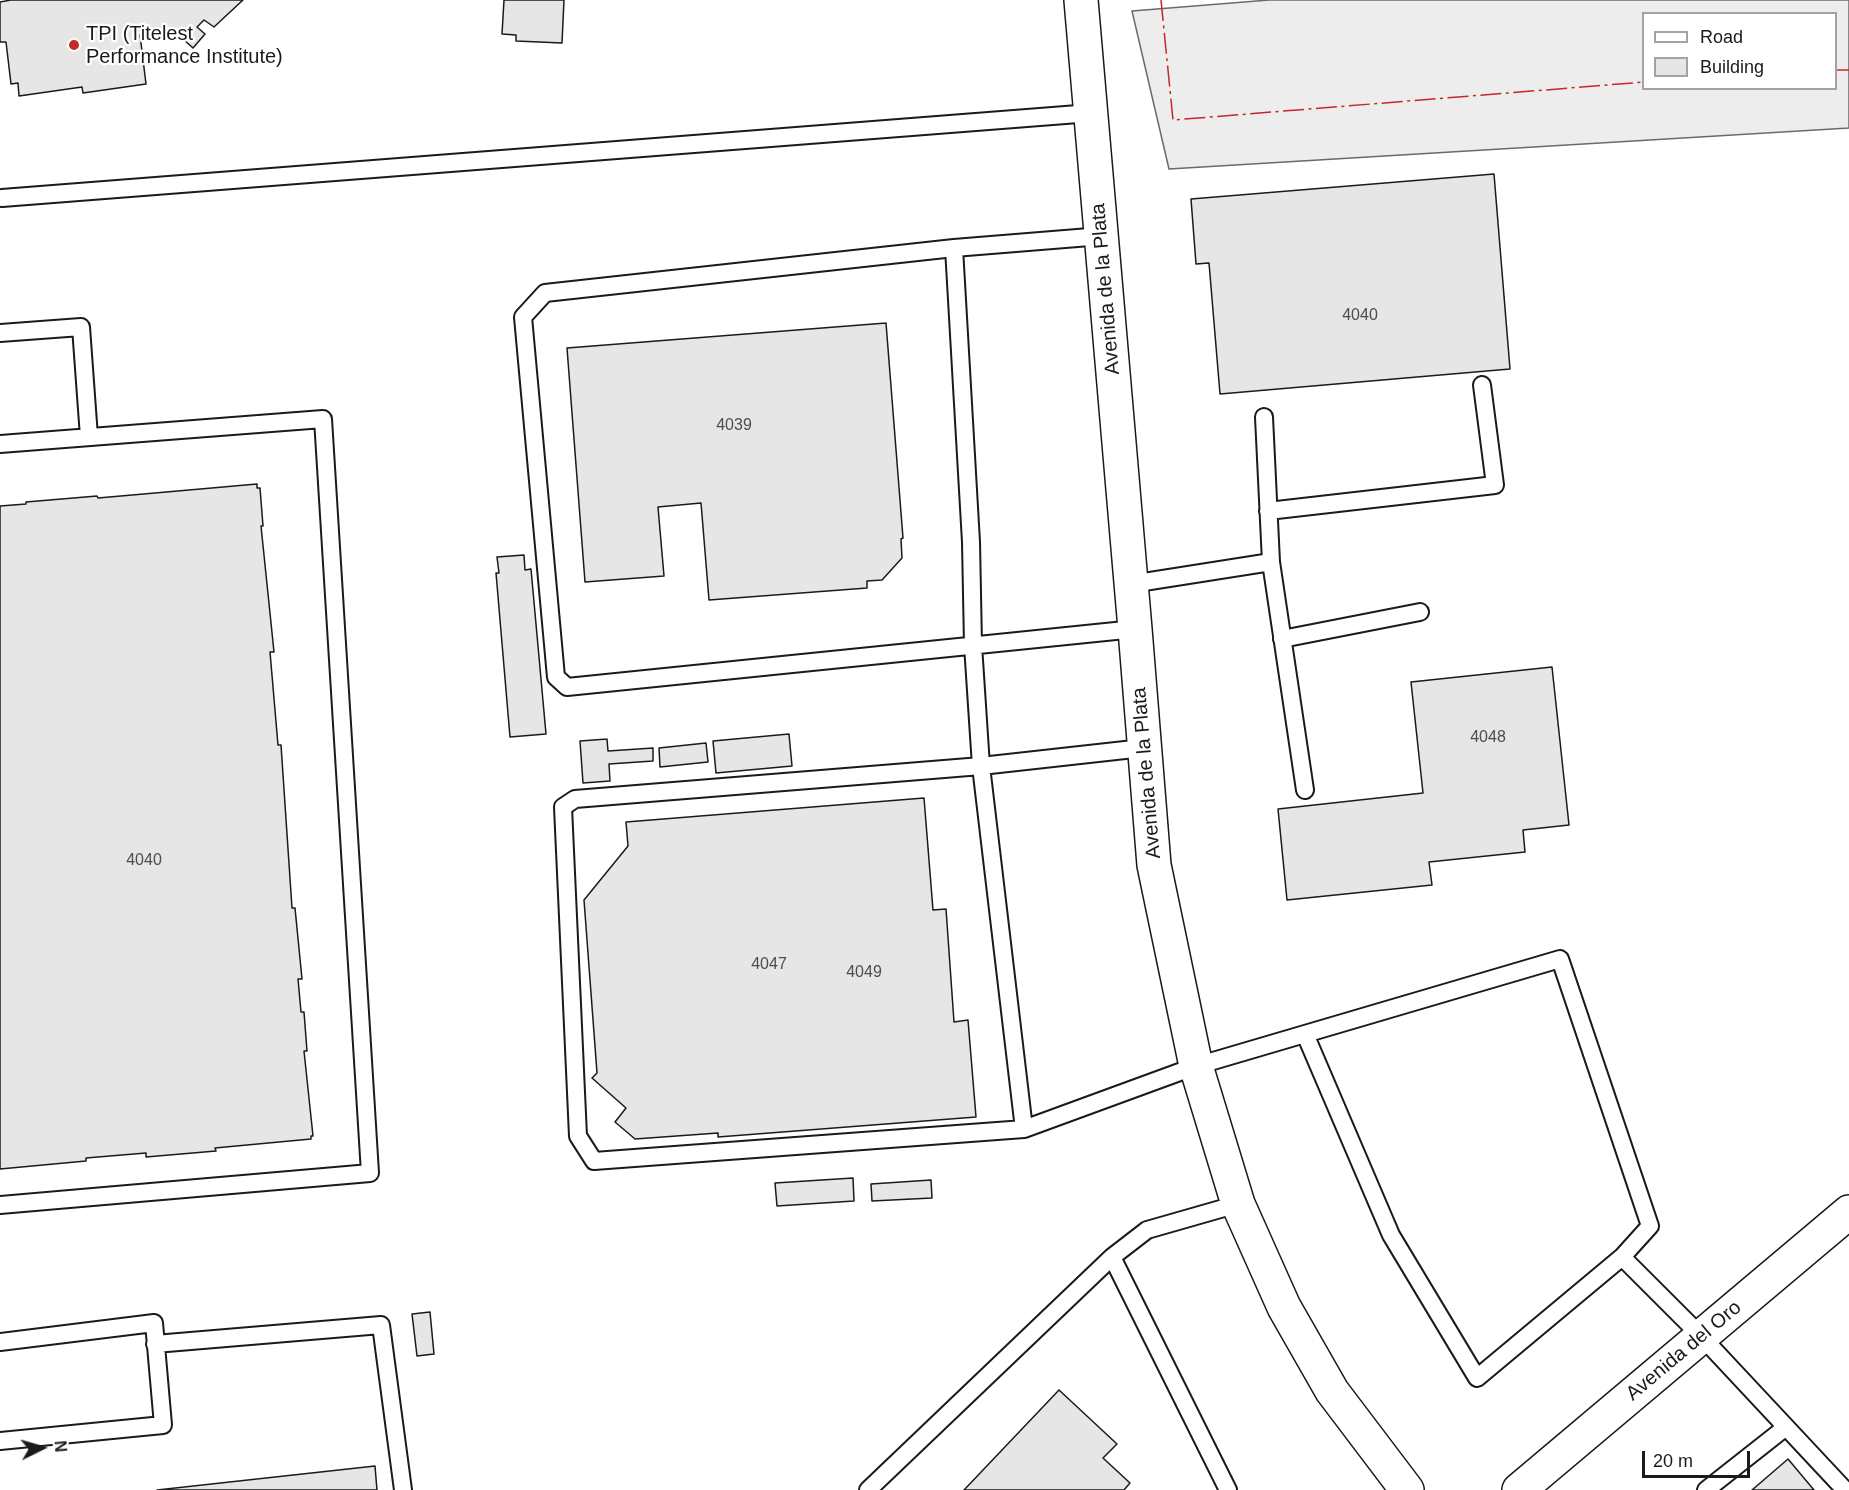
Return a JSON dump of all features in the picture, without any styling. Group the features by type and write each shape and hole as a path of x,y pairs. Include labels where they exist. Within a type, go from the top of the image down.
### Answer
{"street":[{"name":"Avenida de la Plata","path":"1081,0 1136,629 1143,748 1154,865 1196,1066 1238,1204 1284,1307 1332,1391 1407,1490"},
{"name":"Avenida del Oro","path":"1520,1490 1849,1212"}],"lane":[{"path":"2,198 1091,113"},
{"path":"1102,236 954,248 545,293 523,317 556,676 567,687 1136,629"},
{"path":"954,248 981,766 1024,1129"},
{"path":"0,333 81,327 89,437"},
{"path":"1268,511 1495,484 1482,385"},
{"path":"1264,417 1270,562 1305,790"},
{"path":"0,444 323,419 370,1173 0,1205"},
{"path":"1131,584 1270,562"},
{"path":"1282,639 1420,612"},
{"path":"1143,748 981,766 575,799 563,807 578,1136 594,1161 1024,1129 1196,1066 1560,959 1650,1226 1622,1257 1478,1378 1391,1235 1305,1034"},
{"path":"868,1490 1112,1257 1147,1230 1238,1204"},
{"path":"1112,1257 1228,1490"},
{"path":"1622,1257 1701,1336 1845,1490"},
{"path":"0,1342 154,1323 163,1425 0,1441"},
{"path":"156,1344 381,1325 403,1490"},
{"path":"1706,1490 1786,1427"}],"shaded area":[{"path":"1269,0 1849,0 1849,128 1169,169 1132,11"}],"building":[{"name":"TPI (Titelest Performance Institute)","path":"11,0 243,0 214,27 204,20 197,27 205,34 193,48 173,30 140,35 146,84 83,93 82,87 19,96 18,83 11,84 6,42 0,42 0,2"},
{"path":"504,0 564,0 562,43 516,41 516,35 502,34"},
{"path":"1494,174 1510,369 1220,394 1209,263 1196,264 1191,199"},
{"path":"886,323 903,538 901,539 902,558 882,580 867,581 867,588 709,600 701,503 658,507 664,576 585,582 567,348"},
{"path":"257,484 257,488 260,488 263,526 261,526 274,652 270,652 278,745 281,745 292,908 295,908 302,979 298,979 301,1012 304,1012 307,1051 304,1051 313,1136 311,1139 215,1148 216,1151 146,1157 146,1153 86,1158 86,1161 0,1169 0,506"},
{"path":"524,555 525,570 531,569 546,734 510,737 496,573 499,573 497,557"},
{"path":"1552,667 1569,825 1523,830 1525,852 1429,862 1432,885 1287,900 1278,809 1423,793 1411,682"},
{"path":"789,734 792,766 716,773 713,741"},
{"path":"607,739 608,751 653,748 653,761 609,764 610,781 583,783 580,741"},
{"path":"706,743 708,762 660,767 659,748"},
{"path":"924,798 933,910 946,909 954,1022 968,1020 976,1117 718,1137 718,1133 635,1139 615,1122 626,1108 592,1078 597,1073 584,900 628,846 626,822"},
{"path":"853,1178 854,1201 777,1206 775,1183"},
{"path":"931,1180 932,1198 872,1201 871,1184"},
{"path":"430,1312 434,1354 417,1356 412,1314"},
{"path":"1059,1390 1117,1444 1103,1458 1130,1483 1124,1490 964,1490"},
{"path":"1788,1459 1814,1490 1752,1490"},
{"path":"375,1466 377,1490 157,1490"}],"power":[{"path":"1161,0 1173,120 1642,82"},
{"path":"1837,70 1849,70"}],"place":[{"name":"TPI (Titelest Performance Institute)","path":"74,45"}]}
